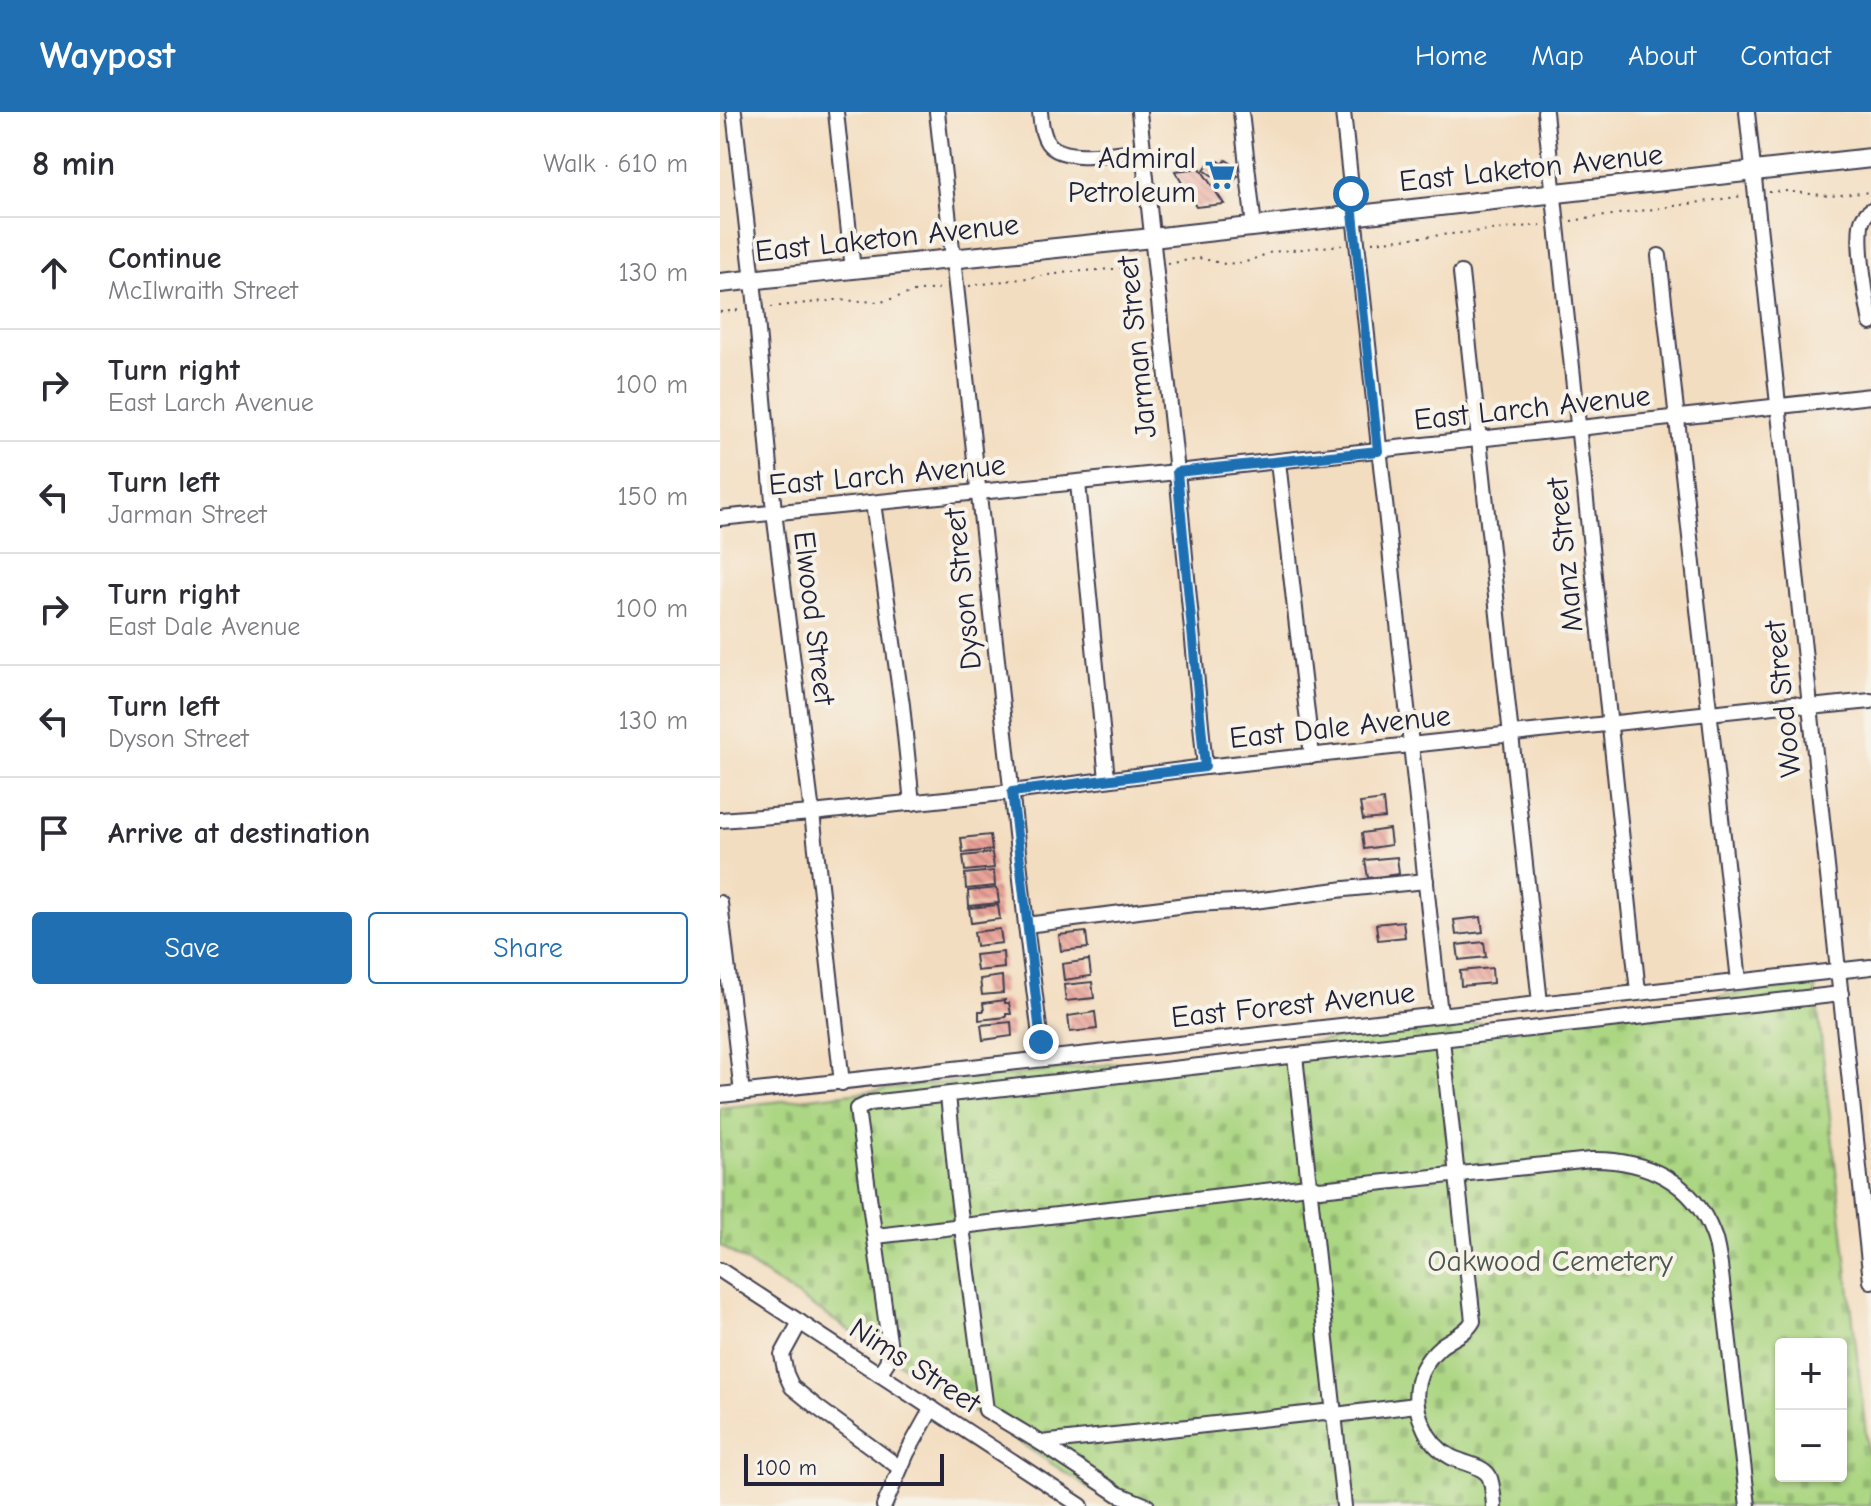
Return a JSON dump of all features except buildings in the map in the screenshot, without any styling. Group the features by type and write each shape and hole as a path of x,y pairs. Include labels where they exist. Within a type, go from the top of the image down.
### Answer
{"main road":[{"name":"East Laketon Avenue","path":"720,283 1871,158"}],"street":[{"name":"Elwood Street","path":"734,112 774,512 842,1083"},
{"path":"836,112 853,270"},
{"name":"Dyson Street","path":"937,112 1043,1059"},
{"path":"1040,112 1042,129 1049,145 1063,154 1081,156 1143,150"},
{"name":"Jarman Street","path":"1139,112 1205,767"},
{"path":"1241,112 1254,227"},
{"path":"1343,112 1440,1014"},
{"name":"Manz Street","path":"1545,112 1638,992"},
{"name":"Wood Street","path":"1747,112 1841,994 1866,1199 1871,1281"},
{"path":"1871,210 1865,213 1861,223 1871,323"},
{"path":"1659,256 1739,981"},
{"path":"1461,273 1540,1003"},
{"name":"East Larch Avenue","path":"720,518 1278,462 1871,396"},
{"path":"1278,462 1312,756"},
{"path":"1078,483 1107,779"},
{"path":"873,503 902,705 912,803"},
{"name":"East Dale Avenue","path":"720,820 912,803 1205,767 1793,704 1810,707 1871,701"},
{"path":"1026,925 1194,904 1254,901 1426,881"},
{"path":"720,903 742,1093"},
{"name":"East Forest Avenue","path":"720,1095 1871,967"},
{"path":"879,1374 887,1362 890,1349 857,1109 870,1103 1841,994"},
{"path":"1442,1040 1473,1321 1470,1327 1440,1348 1421,1370 1416,1405 1423,1427 1438,1448 1450,1457 1486,1472 1491,1480 1494,1506"},
{"path":"1295,1056 1344,1506"},
{"path":"948,1095 961,1225 986,1410 1118,1494 1147,1506"},
{"path":"876,1236 1308,1186 1320,1189 1591,1160 1615,1160 1642,1166 1681,1187 1697,1204 1714,1234 1748,1506"},
{"name":"Nims Street","path":"720,1270 1081,1506"},
{"path":"800,1322 782,1355 792,1387 900,1468"},
{"path":"1041,1443 1416,1405"},
{"path":"884,1506 932,1408"}],"path":[{"path":"720,312 835,300 881,302 914,292 1199,258 1225,264 1246,262 1272,252 1557,223 1755,194 1785,191 1829,196 1871,192"}],"green space":[{"name":"Oakwood Cemetery","path":"1815,985 1871,1479 1871,1506 1116,1506 720,1245 720,1108"}],"place":[{"name":"Admiral Petroleum","path":"1220,175"}],"route":[{"path":"1041,1042 1012,792 1205,767 1177,472 1378,451 1351,194"}]}
